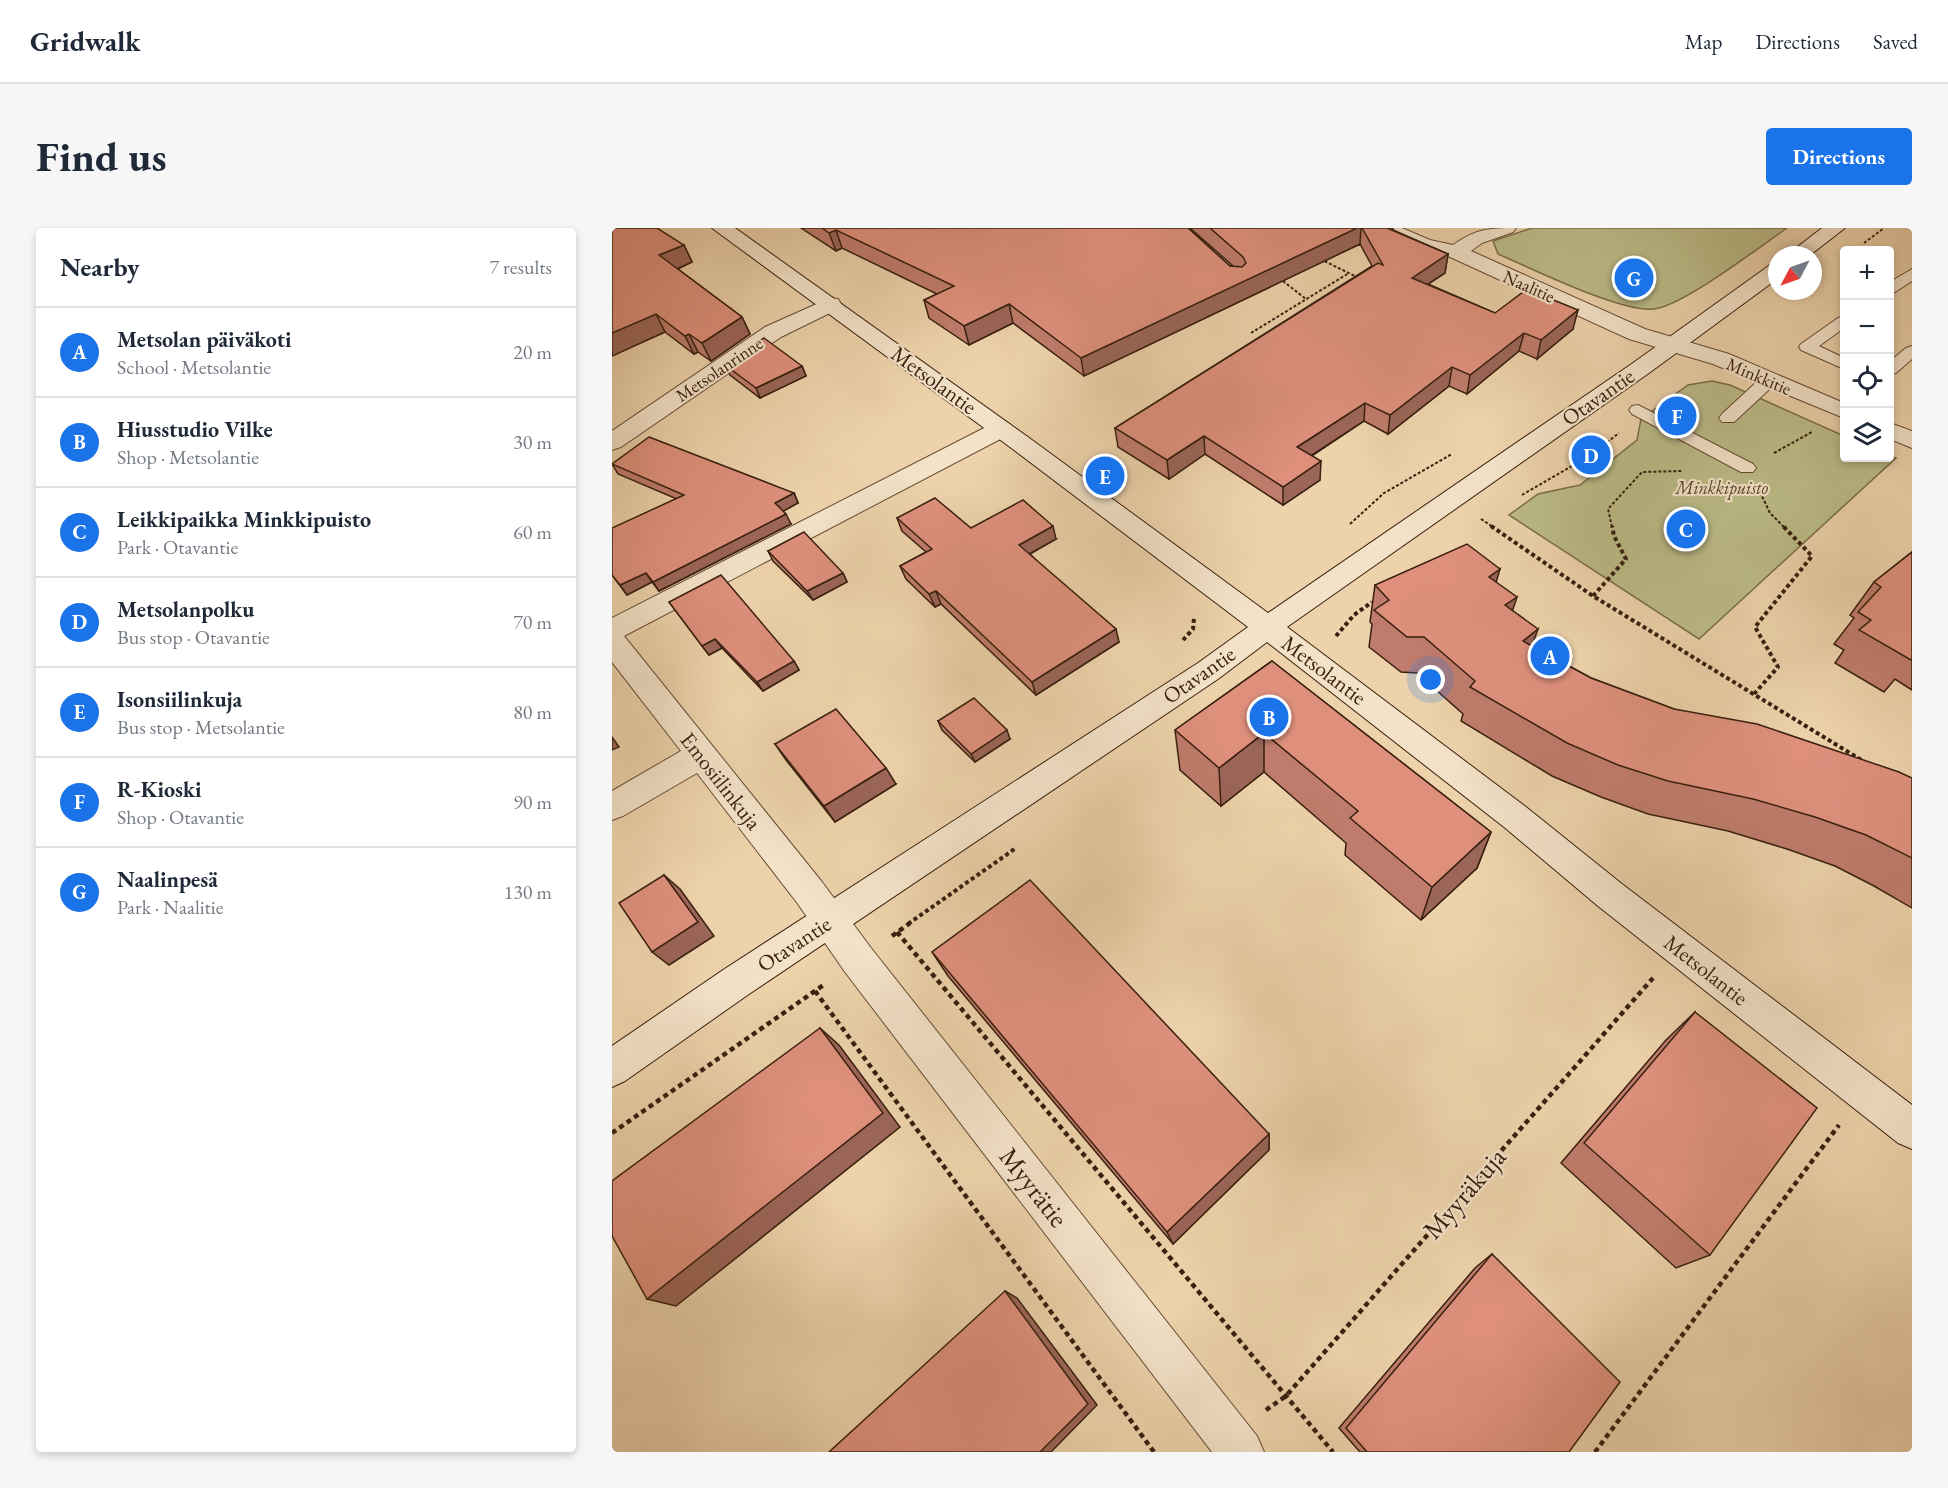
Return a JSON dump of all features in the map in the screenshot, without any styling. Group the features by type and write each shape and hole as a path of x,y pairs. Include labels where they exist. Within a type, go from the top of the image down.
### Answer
{"street":[{"name":"Metsolantie","path":"722,228 1001,429 1267,627 1515,817 1678,948 1912,1129"},
{"name":"Naalitie","path":"1386,228 1424,244 1456,252 1636,334 1671,344"},
{"path":"1456,252 1475,239 1506,228"},
{"path":"1810,246 1835,228"},
{"name":"Otavantie","path":"612,1068 736,982 1208,671 1267,627 1641,368 1768,275"},
{"name":"Metsolanrinne","path":"612,442 773,332 830,304"},
{"name":"Minkkitie","path":"1671,344 1720,359 1840,409"},
{"path":"612,630 1001,429"},
{"path":"1894,432 1912,440"},
{"name":"Emosiilinkuja","path":"612,641 831,921"},
{"path":"612,807 701,755"},
{"name":"Myyrätie","path":"831,921 858,960 1227,1447"}],"lane":[{"path":"1894,286 1912,274"},
{"path":"1840,324 1807,347 1840,362"},
{"path":"1894,366 1912,351"},
{"path":"1728,418 1769,380"},
{"path":"1638,410 1747,468"}],"path":[{"path":"1861,245 1884,228"},
{"path":"1314,256 1368,282"},
{"path":"1251,333 1349,273"},
{"path":"1278,278 1306,300"},
{"path":"1593,596 1626,559 1614,536 1608,509 1642,472 1747,468 1817,429"},
{"path":"1747,468 1770,513 1812,556 1755,627 1778,667 1754,694"},
{"path":"1481,519 1593,596 1872,767"},
{"path":"897,932 1333,1452"},
{"name":"Myyräkuja","path":"1227,1447 1286,1396 1678,948"},
{"path":"815,992 1154,1452"},
{"path":"1596,1452 1842,1121"}],"green space":[{"path":"1532,228 1787,228 1702,287 1654,309 1620,304 1599,297 1498,254 1493,241"},
{"name":"Minkkipuisto","path":"1712,381 1730,385 1840,434 1840,462 1892,462 1699,639 1509,515 1538,494 1580,485 1637,440 1641,419 1688,385"}],"building":[{"path":"612,228 657,228 684,245 659,255 742,317 702,343 689,334 685,336 656,314 612,333"},
{"path":"822,228 1188,228 1230,266 1242,267 1246,263 1243,257 1210,228 1357,228 1081,358 1009,304 964,326 924,300 954,286 836,230 829,233"},
{"path":"1362,228 1387,228 1448,254 1412,278 1495,313 1527,289 1578,310 1541,340 1524,333 1470,375 1452,367 1390,415 1365,403 1297,447 1321,461 1283,487 1204,436 1167,460 1115,428 1378,263 1383,265"},
{"path":"764,338 802,366 756,388 725,365"},
{"path":"649,437 794,493 775,503 786,514 653,582 646,573 620,585 612,575 612,528 684,495 612,464"},
{"path":"935,498 971,528 1023,500 1053,526 1019,545 1116,629 1032,682 936,591 929,594 900,566 932,549 897,518"},
{"path":"804,532 843,573 807,591 768,551"},
{"path":"1467,544 1500,569 1489,577 1517,597 1505,605 1538,629 1523,641 1591,678 1674,709 1757,724 1912,778 1912,858 1866,835 1815,817 1753,799 1668,781 1618,765 1567,743 1470,687 1475,681 1424,637 1407,637 1374,610 1389,600 1375,585"},
{"path":"1912,552 1911,660 1859,630 1871,620 1858,612 1881,587 1874,582"},
{"path":"721,575 794,661 757,682 715,639 702,646 669,602"},
{"path":"1272,661 1491,832 1432,887 1350,818 1358,811 1264,733 1219,768 1175,730"},
{"path":"974,698 1007,730 971,754 938,721"},
{"path":"836,709 886,768 824,806 775,744"},
{"path":"664,875 698,922 652,952 619,903"},
{"path":"1030,880 1269,1134 1167,1232 932,952"},
{"path":"1695,1012 1817,1108 1710,1255 1584,1143"},
{"path":"820,1028 883,1113 647,1299 612,1236 612,1181"},
{"path":"1492,1254 1620,1382 1569,1452 1367,1452 1346,1428"},
{"path":"1005,1291 1088,1404 1040,1452 829,1452"}],"place":[{"name":"Naalinpesä","path":"1634,278"},
{"name":"R-Kioski","path":"1677,416"},
{"name":"Metsolanpolku","path":"1591,455"},
{"name":"Isonsiilinkuja","path":"1105,476"},
{"name":"Leikkipaikka Minkkipuisto","path":"1686,529"},
{"name":"Metsolan päiväkoti","path":"1550,656"},
{"name":"Hiusstudio Vilke","path":"1269,717"}]}
